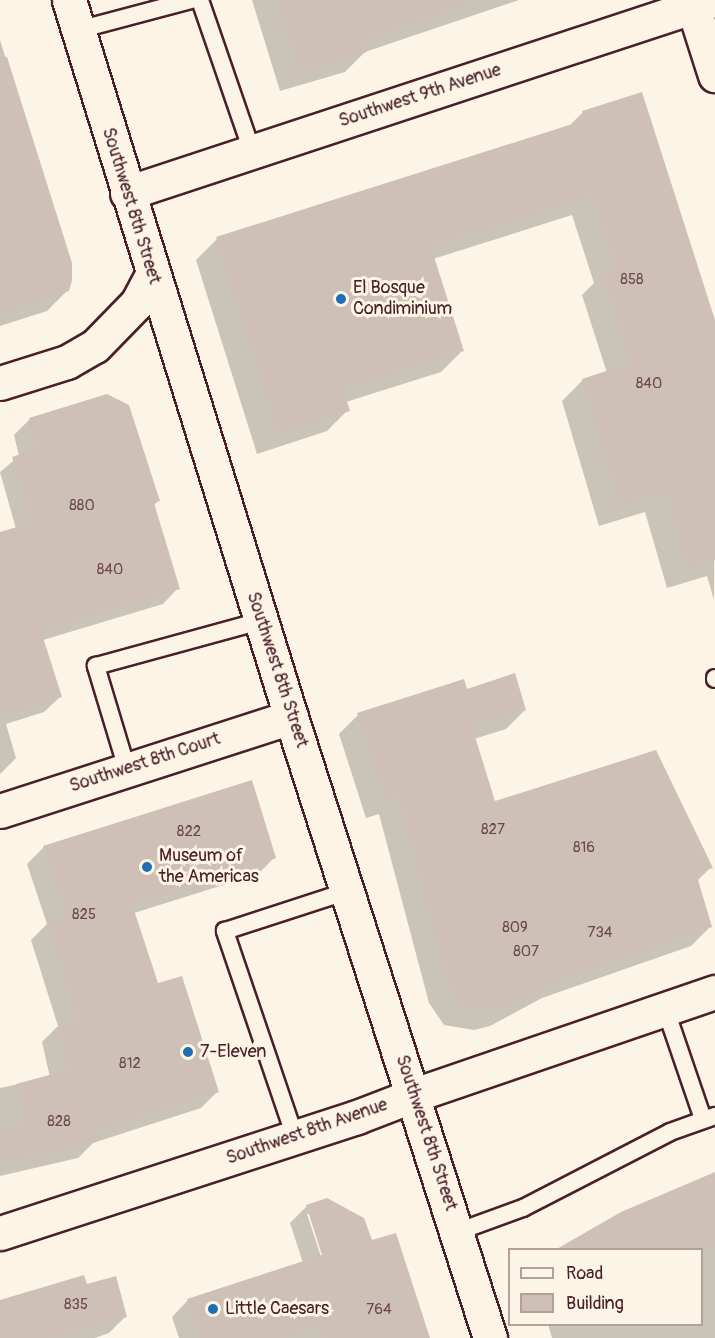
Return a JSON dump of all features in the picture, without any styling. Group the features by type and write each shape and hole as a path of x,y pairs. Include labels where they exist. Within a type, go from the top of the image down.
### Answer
{"main road":[{"name":"Southwest 9th Avenue","path":"127,193 699,2"},
{"path":"699,2 715,75"},
{"name":"Southwest 8th Street","path":"73,15 291,717 490,1338"},
{"path":"0,383 67,362 95,346 137,303 152,275"},
{"name":"Southwest 8th Court","path":"0,811 291,717"},
{"name":"Southwest 8th Avenue","path":"0,1233 295,1137 715,992"}],"lane":[{"path":"73,15 191,0"},
{"path":"200,0 252,151"},
{"path":"127,769 96,666 261,621"},
{"path":"295,1137 225,931 348,891"},
{"path":"457,1232 523,1208 614,1159 709,1118 665,1008"}],"building":[{"path":"278,0 466,0 467,5 363,40 367,52 299,72"},
{"path":"7,57 72,263 72,280 69,291 0,314 0,58"},
{"name":"El Bosque Condiminium","path":"642,92 715,320 715,560 688,568 666,492 620,506 582,379 631,363 602,273 616,269 593,195 431,247 464,351 343,389 350,411 278,434 216,237 585,120 582,111"},
{"path":"107,394 129,405 160,501 154,503 180,589 41,631 62,697 0,716 0,532 34,522 12,457 36,449 29,418"},
{"path":"515,673 526,710 472,727 495,801 656,750 713,868 696,873 712,927 563,979 510,1007 479,1011 463,1007 448,984 398,796 385,800 357,713 464,679 467,689"},
{"path":"252,780 276,858 132,904 158,983 182,976 219,1092 94,1132 96,1142 0,1164 0,1128 26,1122 16,1084 68,1070 58,1024 78,1020 47,922 66,916 43,846"},
{"path":"715,1172 715,1250 703,1250 703,1248 558,1248 621,1212"},
{"path":"327,1198 364,1218 372,1240 396,1233 430,1338 324,1338 320,1326 281,1338 200,1338 187,1299 322,1255 306,1205"},
{"path":"84,1275 87,1284 116,1276 127,1317 50,1338 0,1338 0,1300"}],"place":[{"name":"El Bosque Condiminium","path":"341,299"},
{"name":"Museum of the Americas","path":"147,867"},
{"name":"7-Eleven","path":"188,1052"},
{"name":"Little Caesars","path":"213,1309"}]}
